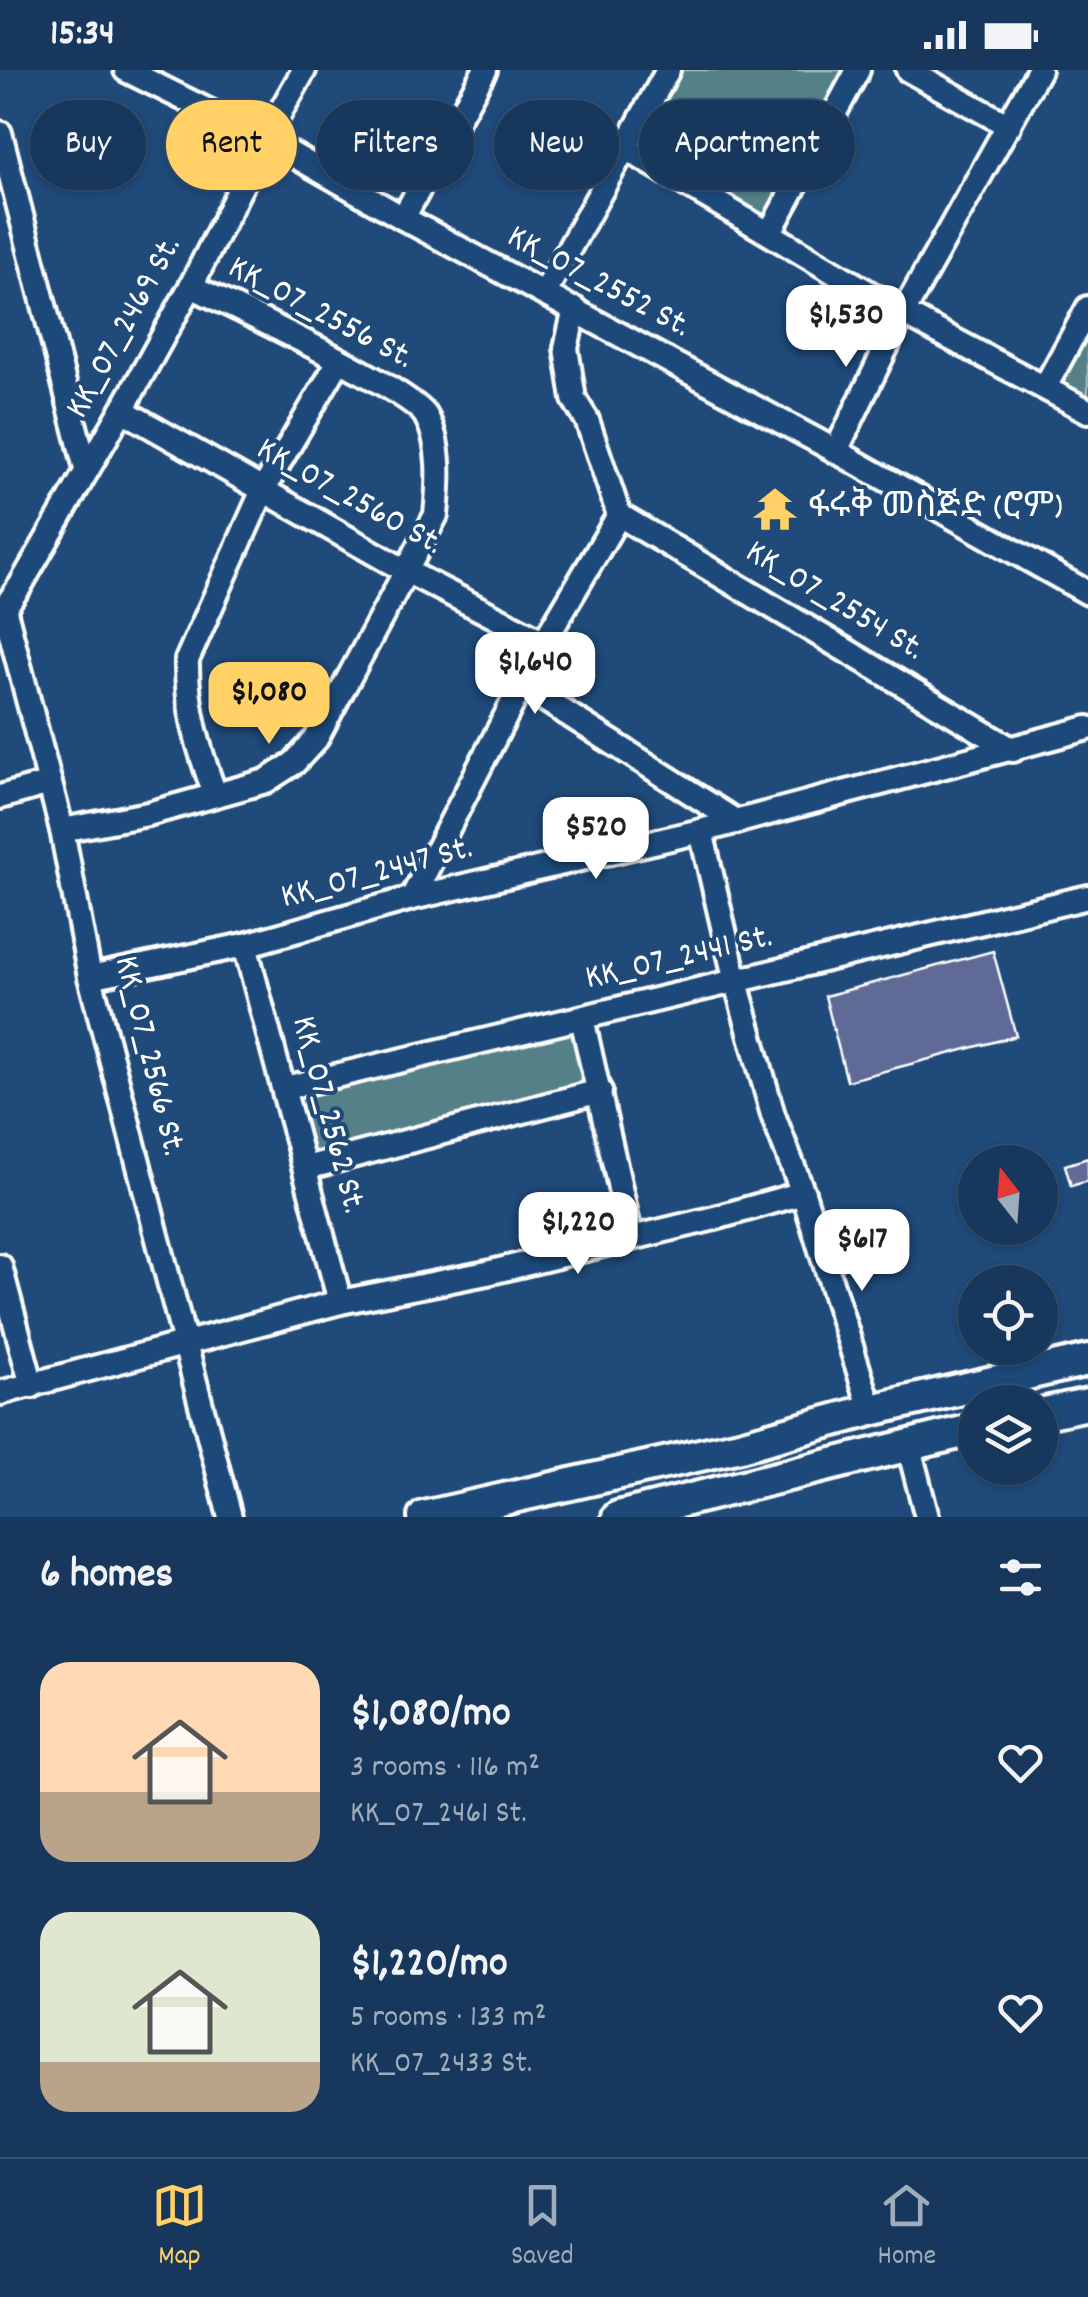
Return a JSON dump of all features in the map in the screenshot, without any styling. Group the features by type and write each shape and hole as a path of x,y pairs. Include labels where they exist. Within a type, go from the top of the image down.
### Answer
{"street":[{"name":"KK_07_2469 St.","path":"287,100 304,70"},
{"path":"403,218 485,70"},
{"path":"544,294 668,70"},
{"path":"770,232 858,70"},
{"path":"908,70 1009,126"},
{"path":"836,451 903,313 1039,70"},
{"name":"KK_07_2552 St.","path":"130,71 187,100"},
{"path":"0,133 86,469"},
{"path":"625,148 903,313 1088,411"},
{"name":"KK_07_2552 St.","path":"297,158 1084,583"},
{"name":"KK_07_2469 St.","path":"2,612 122,410 239,190"},
{"name":"KK_07_2556 St.","path":"191,286 339,361 417,405 427,418 439,478 436,515 404,570"},
{"path":"1045,387 1088,308"},
{"path":"412,898 544,642 619,515 588,420 574,399 566,348 575,309"},
{"path":"215,794 196,737 186,680 187,660 263,490 339,361"},
{"name":"KK_07_2560 St.","path":"122,410 404,570 544,642"},
{"name":"KK_07_2554 St.","path":"619,515 1013,750"},
{"path":"62,830 148,814 266,781 294,763 316,739 404,570"},
{"name":"KK_07_2566 St.","path":"2,612 62,830 90,977 230,1517"},
{"path":"522,686 737,822"},
{"name":"KK_07_2447 St.","path":"90,977 245,945 412,898 737,822 1088,728"},
{"path":"0,798 50,783"},
{"path":"700,831 773,1115 803,1194 871,1410"},
{"name":"KK_07_2441 St.","path":"285,1088 1088,897"},
{"name":"KK_07_2562 St.","path":"245,945 340,1302"},
{"path":"582,1018 630,1236"},
{"path":"306,1168 600,1091"},
{"path":"0,1393 340,1302 487,1273 803,1194"},
{"path":"0,1266 32,1386"},
{"path":"424,1517 740,1446 871,1410 1088,1360"},
{"path":"941,1394 958,1425"},
{"path":"1058,1410 1088,1404"},
{"path":"618,1517 958,1433"},
{"path":"908,1444 927,1517"}],"green space":[{"path":"668,70 858,70 842,100 651,100"},
{"path":"639,123 639,156 625,148"},
{"path":"698,190 793,190 770,232"},
{"path":"1088,308 1088,411 1045,387"},
{"path":"582,1018 600,1091 306,1168 285,1088"}],"building":[{"path":"993,951 1016,1036 847,1081 825,996"},
{"path":"1088,1158 1088,1181 1071,1186 1065,1165"}],"place":[{"name":"ፋሩቅ መስጅድ (ሮም)","path":"775,509"}]}
